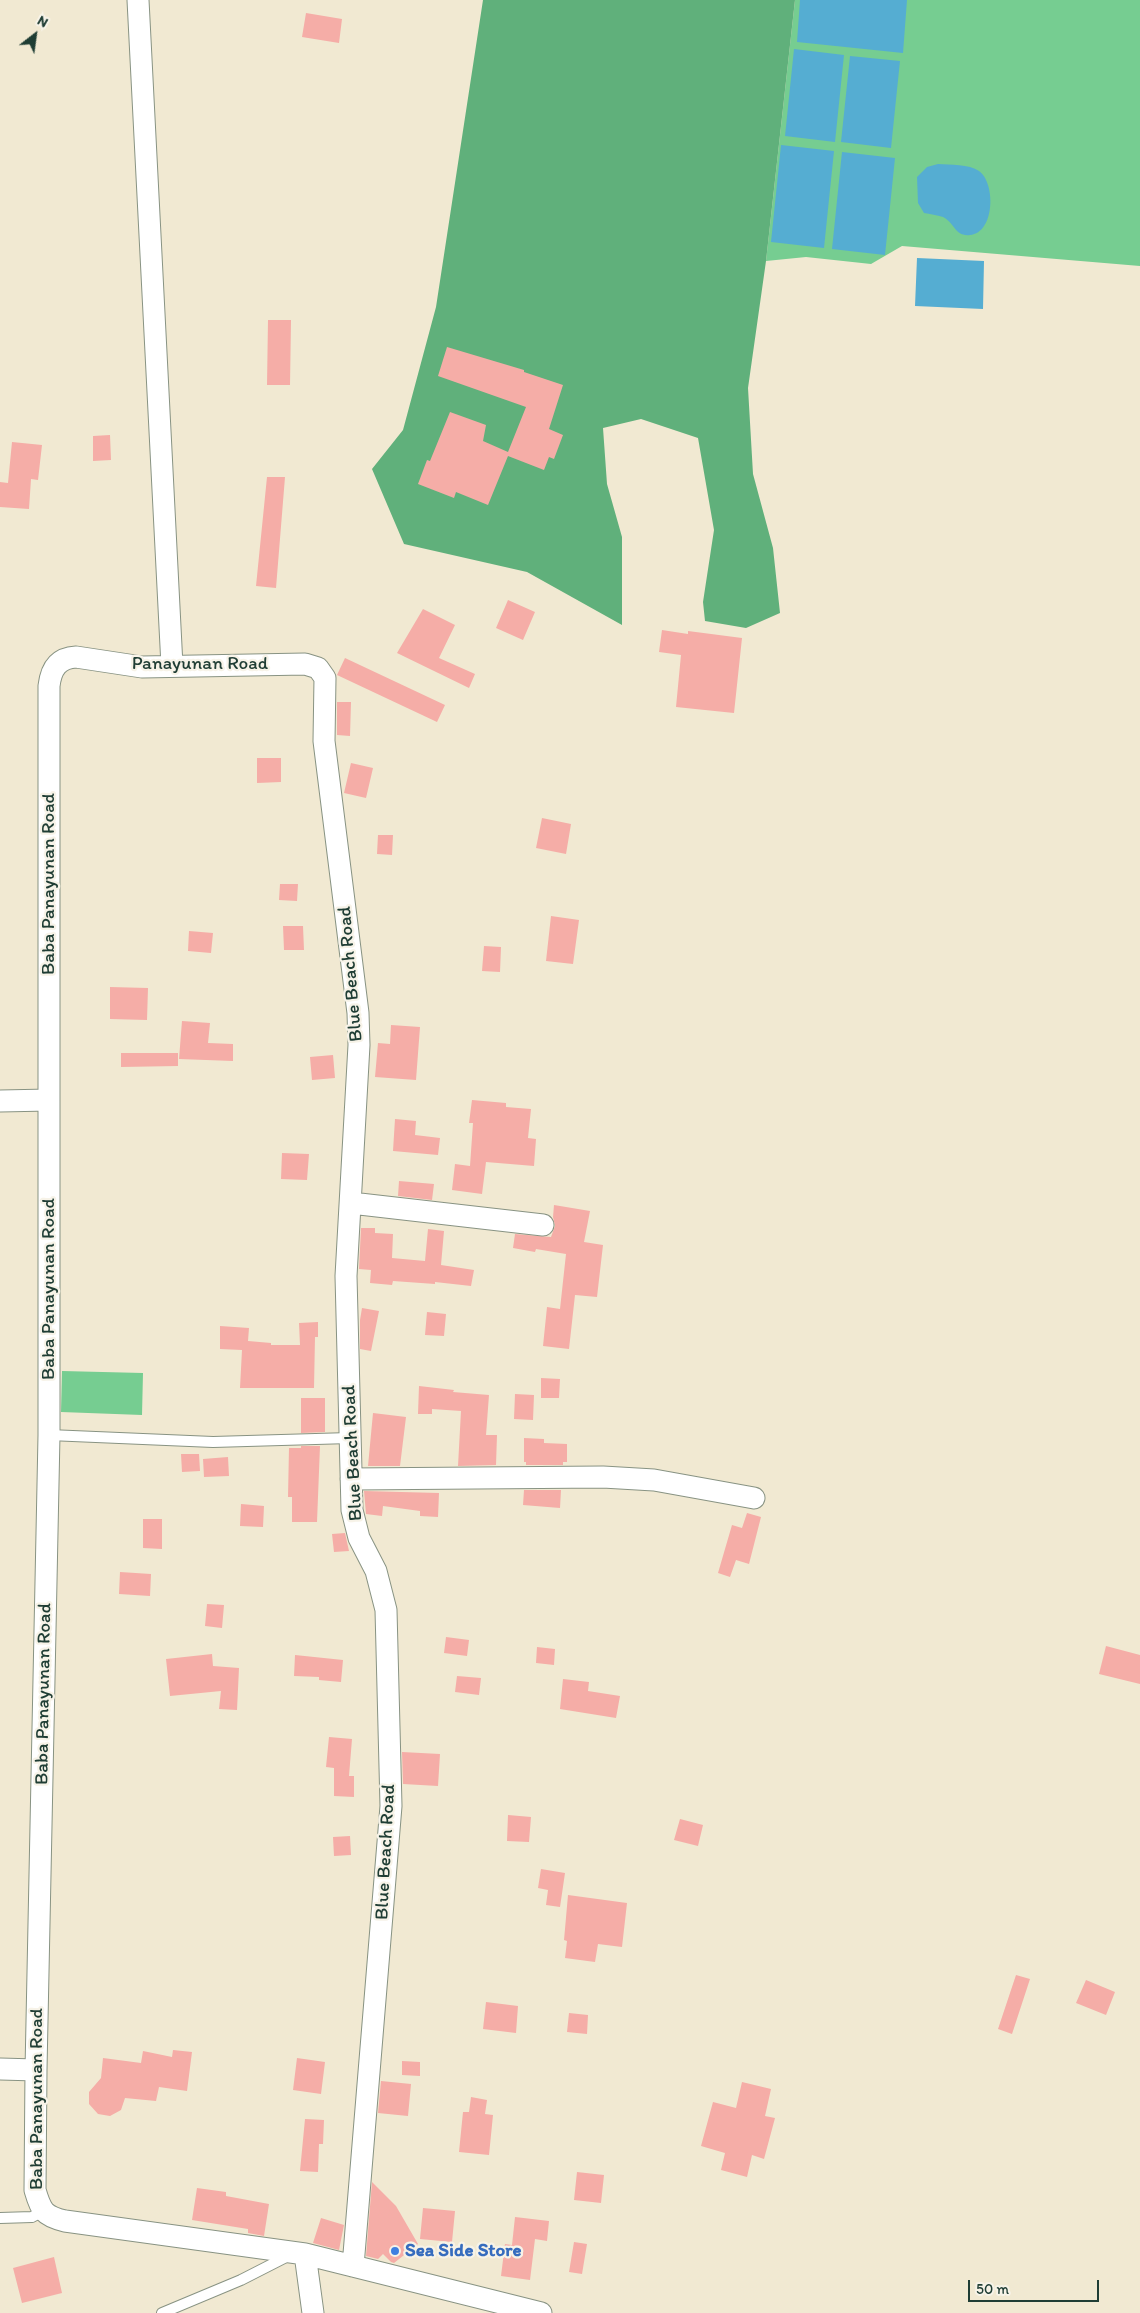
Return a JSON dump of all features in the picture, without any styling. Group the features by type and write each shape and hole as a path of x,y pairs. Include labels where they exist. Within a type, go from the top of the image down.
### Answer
{"street":[{"path":"138,0 172,666"},
{"name":"Panayunan Road","path":"55,666 61,660 76,657 142,667 305,664 318,668"},
{"name":"Baba Panayunan Road","path":"55,666 50,674 49,686 50,1436 35,2190 43,2211 51,2218 301,2254 542,2313"},
{"name":"Blue Beach Road","path":"318,668 325,678 324,741 358,1013 359,1045 346,1276 352,1510 359,1538 376,1571 386,1610 391,1806 353,2266"},
{"path":"0,1101 49,1100"},
{"path":"351,1203 543,1225"},
{"path":"351,1479 602,1477 654,1480 754,1498"},
{"path":"0,2069 36,2070"},
{"path":"301,2254 312,2313"}],"lane":[{"path":"50,1436 213,1442 350,1438"},
{"path":"0,2218 19,2219 32,2217 43,2211"},
{"path":"162,2313 301,2254"}],"green space":[{"path":"483,0 795,0 766,261 748,388 753,474 773,548 780,613 746,628 705,621 703,602 714,530 698,438 641,419 603,428 607,484 622,537 622,625 527,572 404,544 372,469 403,430 436,307"},
{"path":"795,0 1140,0 1140,266 902,246 871,264 806,257 766,261"},
{"path":"62,1371 143,1373 142,1415 61,1412"}],"water":[{"path":"800,0 907,0 903,53 797,42"},
{"path":"794,49 844,55 835,142 785,136"},
{"path":"850,56 900,61 891,148 841,142"},
{"path":"781,145 834,151 824,248 771,242"},
{"path":"842,152 895,158 885,255 832,249"},
{"path":"938,164 970,167 979,171 985,177 990,196 990,207 984,226 978,232 970,235 961,234 947,219 924,213 918,203 917,177 927,167"},
{"path":"917,258 984,261 983,309 915,306"}],"building":[{"path":"306,13 342,19 339,43 302,37"},
{"path":"268,320 291,320 290,385 267,385"},
{"path":"447,347 524,370 524,372 563,385 549,429 563,435 554,459 549,457 544,470 508,456 488,505 456,492 454,498 418,484 427,460 430,461 450,412 486,425 483,441 508,452 526,407 438,376"},
{"path":"110,435 111,460 93,461 93,436"},
{"path":"12,442 42,445 38,480 31,479 29,509 0,507 0,482 8,483"},
{"path":"267,477 285,477 276,588 256,586"},
{"path":"508,600 535,612 523,640 496,628"},
{"path":"423,609 455,625 439,658 475,674 469,688 397,653"},
{"path":"662,630 688,634 688,631 742,638 734,713 676,707 681,655 659,652"},
{"path":"345,658 445,705 437,722 337,675"},
{"path":"337,702 351,702 350,736 337,735"},
{"path":"257,758 281,758 281,782 257,783"},
{"path":"351,763 373,768 366,798 344,793"},
{"path":"542,818 571,824 566,854 536,848"},
{"path":"378,835 393,835 392,855 377,854"},
{"path":"280,884 298,884 297,901 279,900"},
{"path":"551,916 579,920 573,964 546,961"},
{"path":"283,926 303,926 304,950 284,950"},
{"path":"189,931 213,933 211,953 188,951"},
{"path":"484,946 501,947 500,972 482,971"},
{"path":"110,987 148,988 147,1020 110,1019"},
{"path":"182,1021 210,1023 208,1043 233,1044 233,1061 179,1059"},
{"path":"391,1025 420,1027 416,1080 375,1077 378,1043 390,1044"},
{"path":"121,1053 178,1053 178,1066 121,1067"},
{"path":"333,1055 335,1078 312,1080 310,1057"},
{"path":"472,1100 506,1103 506,1107 531,1109 528,1138 536,1139 534,1166 486,1162 482,1194 452,1190 455,1164 470,1166 473,1123 469,1123"},
{"path":"395,1119 416,1121 415,1135 440,1138 438,1155 393,1151"},
{"path":"282,1153 309,1154 307,1180 281,1179"},
{"path":"399,1181 434,1184 432,1200 398,1196"},
{"path":"554,1205 590,1211 584,1242 603,1245 597,1297 575,1295 569,1349 543,1346 547,1307 560,1309 566,1254 536,1249 535,1252 513,1248 515,1234 551,1237 555,1226 553,1217"},
{"path":"361,1228 375,1228 375,1233 393,1234 392,1258 425,1261 428,1229 444,1231 441,1265 474,1270 471,1286 435,1282 435,1284 393,1281 392,1285 370,1283 371,1270 359,1269"},
{"path":"362,1308 379,1311 371,1351 360,1349"},
{"path":"427,1312 446,1314 444,1336 425,1335"},
{"path":"318,1322 318,1337 315,1337 314,1388 240,1388 242,1350 220,1349 220,1326 249,1328 248,1341 271,1343 271,1345 300,1345 299,1323"},
{"path":"541,1378 560,1379 559,1398 541,1398"},
{"path":"419,1386 454,1390 453,1392 489,1395 486,1435 497,1435 496,1465 458,1466 461,1411 432,1409 432,1414 418,1414"},
{"path":"515,1394 534,1395 533,1420 514,1419"},
{"path":"301,1398 325,1398 325,1432 301,1433"},
{"path":"373,1413 406,1417 400,1466 368,1466"},
{"path":"524,1438 544,1439 544,1443 567,1444 567,1462 563,1462 563,1465 526,1465 526,1462 524,1462"},
{"path":"301,1446 320,1446 317,1522 292,1522 292,1497 288,1497 289,1448 301,1448"},
{"path":"181,1454 199,1454 200,1471 182,1472"},
{"path":"228,1457 229,1476 204,1477 203,1459"},
{"path":"524,1490 561,1490 560,1508 523,1505"},
{"path":"364,1491 439,1493 438,1517 420,1516 420,1511 383,1506 382,1516 366,1514"},
{"path":"241,1504 264,1506 263,1527 240,1526"},
{"path":"747,1513 761,1517 749,1564 736,1560 730,1577 718,1573 732,1525 742,1528"},
{"path":"143,1519 162,1519 162,1549 143,1548"},
{"path":"345,1533 349,1551 334,1552 332,1534"},
{"path":"120,1572 151,1574 150,1596 119,1594"},
{"path":"207,1604 224,1605 222,1628 205,1626"},
{"path":"446,1637 469,1640 467,1656 444,1653"},
{"path":"1106,1646 1140,1655 1140,1684 1099,1674"},
{"path":"537,1647 555,1649 554,1665 536,1663"},
{"path":"212,1654 213,1666 239,1668 237,1710 219,1709 221,1691 170,1696 166,1659"},
{"path":"295,1655 343,1660 341,1682 319,1680 319,1677 294,1676"},
{"path":"457,1676 481,1678 479,1695 455,1692"},
{"path":"563,1679 589,1682 588,1691 620,1696 616,1718 560,1709"},
{"path":"329,1737 352,1739 349,1776 354,1776 354,1797 334,1796 334,1768 326,1767"},
{"path":"402,1752 440,1754 438,1786 403,1784"},
{"path":"508,1815 531,1817 529,1842 507,1841"},
{"path":"680,1819 703,1825 698,1846 674,1840"},
{"path":"350,1836 351,1855 334,1856 333,1837"},
{"path":"541,1869 565,1873 560,1907 546,1905 548,1890 538,1888"},
{"path":"568,1895 627,1903 622,1947 598,1944 595,1962 565,1958 567,1941 564,1940"},
{"path":"1016,1975 1030,1979 1012,2034 998,2029"},
{"path":"1086,1980 1115,1992 1106,2015 1076,2003"},
{"path":"486,2002 518,2006 516,2033 483,2029"},
{"path":"569,2013 588,2015 587,2034 567,2032"},
{"path":"173,2050 192,2052 187,2091 159,2087 156,2101 125,2098 121,2110 110,2116 98,2114 89,2104 89,2092 101,2078 103,2058 141,2063 143,2051 172,2057"},
{"path":"297,2058 325,2062 321,2094 293,2090"},
{"path":"402,2061 420,2062 420,2076 402,2075"},
{"path":"381,2081 411,2084 408,2116 378,2113"},
{"path":"742,2082 771,2089 765,2116 775,2118 764,2159 752,2155 747,2177 721,2170 725,2153 701,2146 713,2102 736,2108"},
{"path":"471,2097 487,2100 485,2114 493,2115 489,2155 459,2152 463,2112 469,2112"},
{"path":"305,2119 324,2120 323,2144 319,2144 318,2172 300,2171"},
{"path":"577,2172 604,2175 601,2203 574,2200"},
{"path":"372,2182 396,2206 418,2244 394,2263 383,2254 378,2259 366,2256"},
{"path":"197,2188 226,2192 226,2196 269,2204 264,2236 248,2233 248,2229 192,2220"},
{"path":"423,2208 455,2211 452,2242 420,2239"},
{"path":"515,2217 549,2221 547,2241 535,2239 530,2280 501,2276 505,2244 512,2245"},
{"path":"321,2218 344,2225 339,2250 313,2243"},
{"path":"574,2242 587,2244 582,2274 569,2272"},
{"path":"54,2257 62,2293 22,2303 13,2268"}],"place":[{"name":"Sea Side Store","path":"395,2251"}]}
